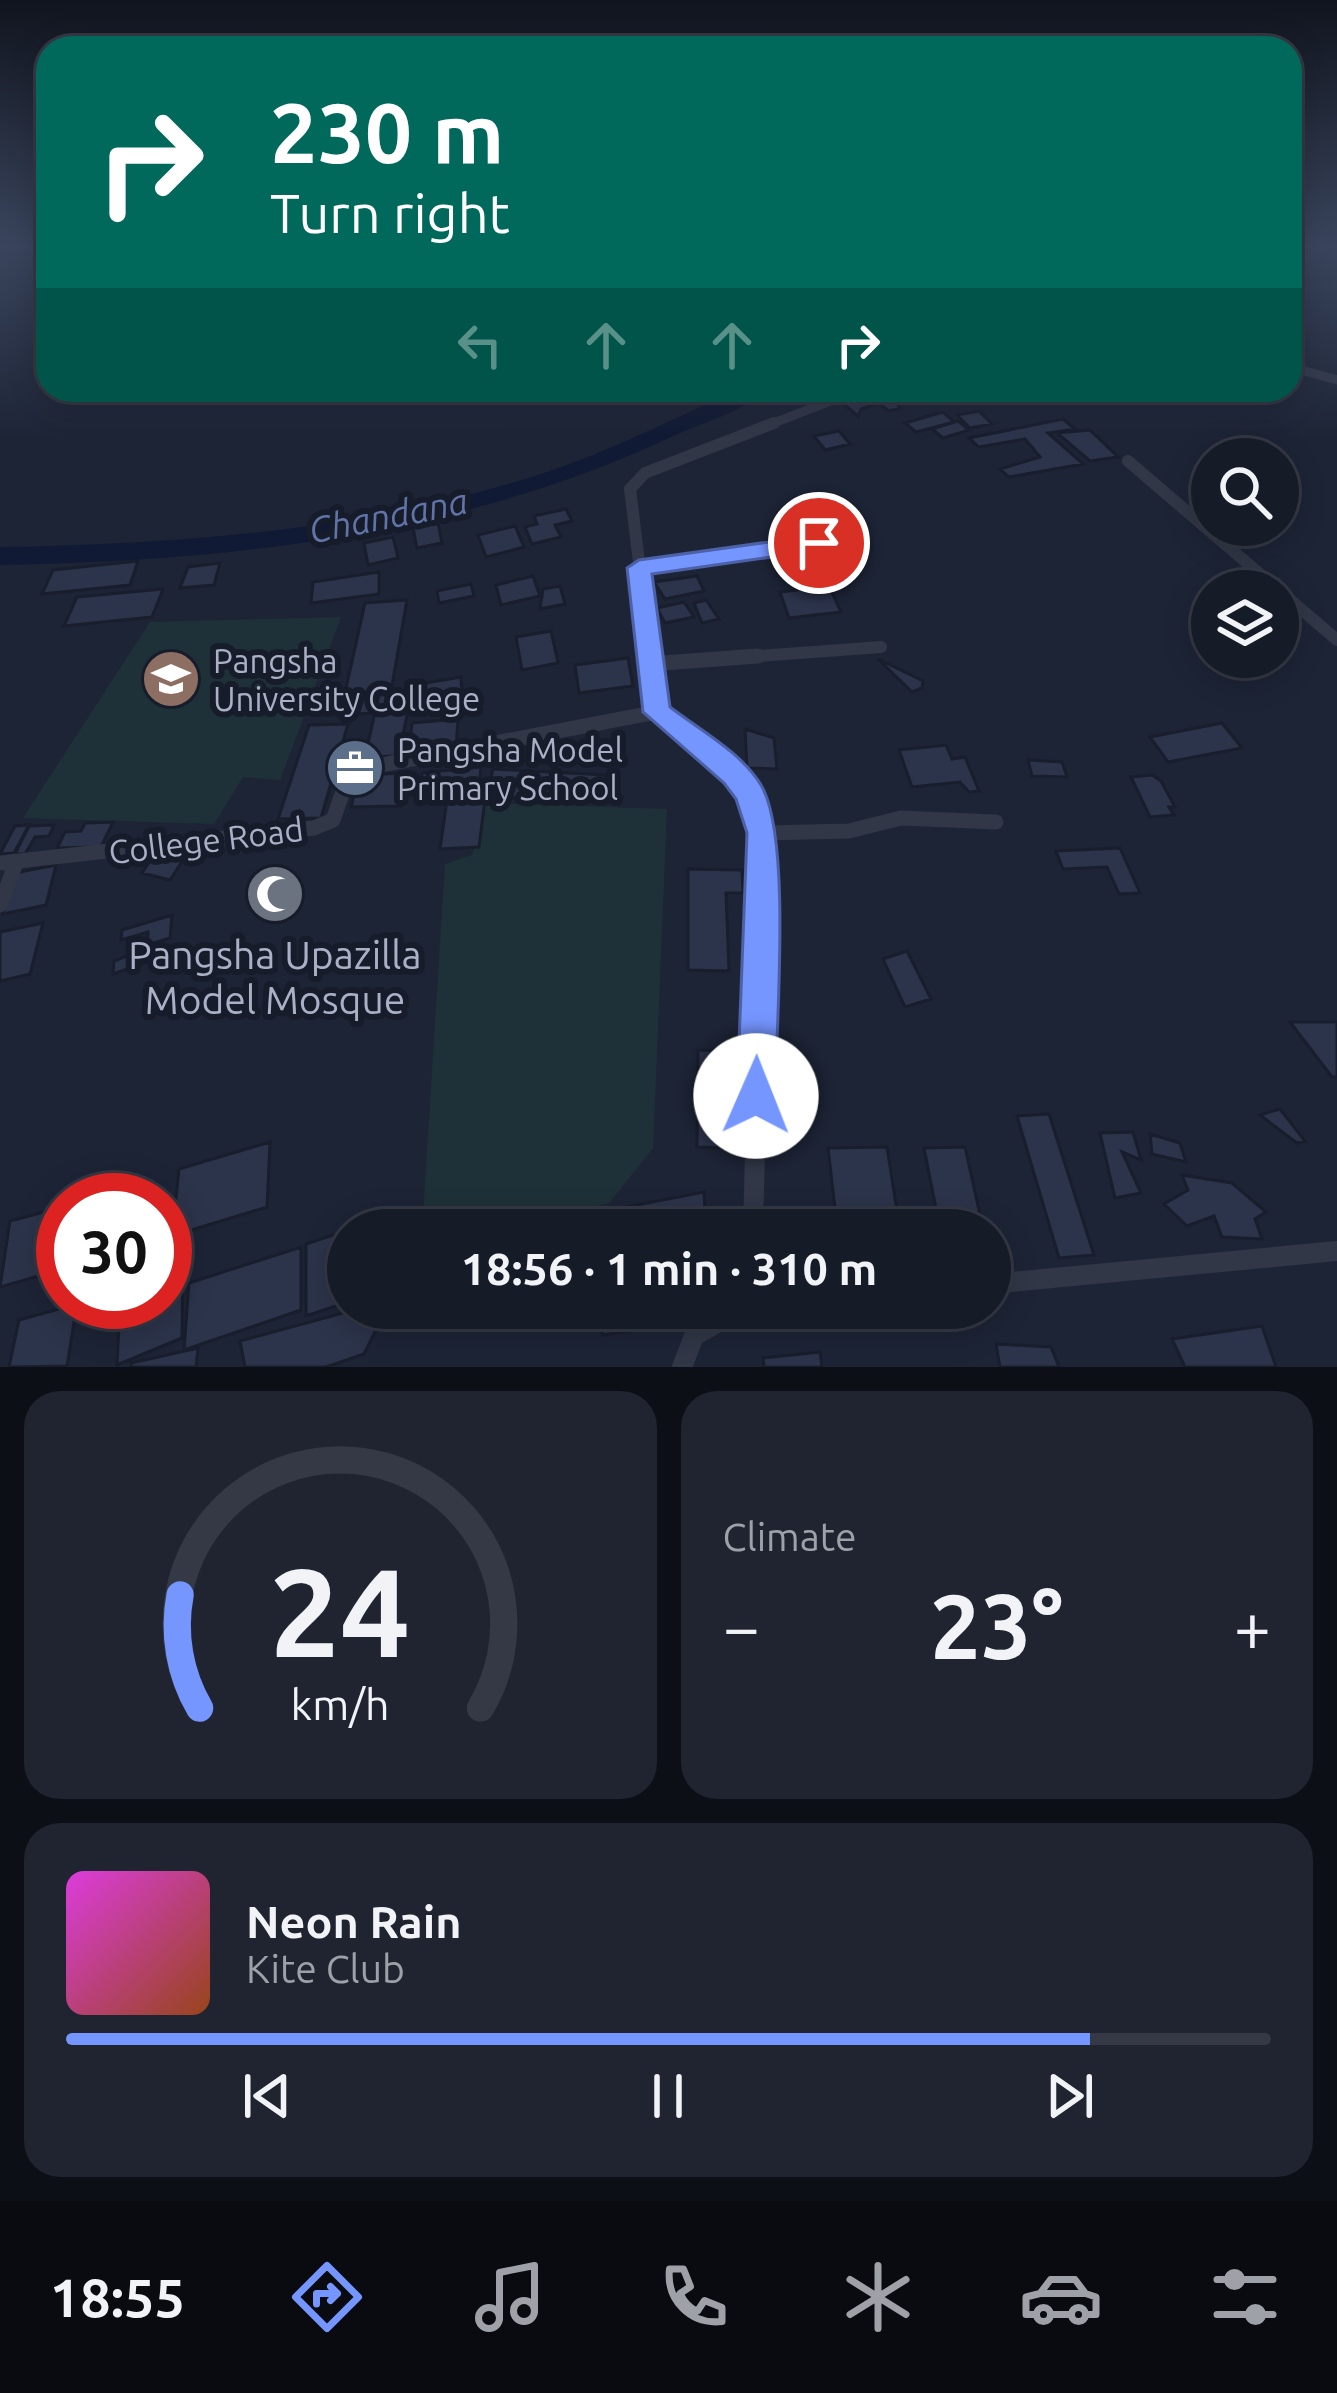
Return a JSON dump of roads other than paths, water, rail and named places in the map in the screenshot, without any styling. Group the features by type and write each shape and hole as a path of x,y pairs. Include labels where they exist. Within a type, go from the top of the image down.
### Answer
{"street":[{"path":"1302,370 1337,380"},
{"path":"754,1209 763,833 750,793 735,774 657,712 630,489 645,473 808,402"},
{"path":"1128,461 1337,640"},
{"path":"639,568 819,543"},
{"path":"649,664 881,647"},
{"name":"College Road","path":"8,863 314,828 333,820 350,771 439,755 542,728 657,712"},
{"path":"763,833 849,831 901,818 996,822"},
{"path":"0,905 8,863"},
{"path":"1011,1282 1337,1251"},
{"path":"682,1367 682,1355 694,1334 703,1329"}],"waterway":[{"name":"Chandana","path":"0,556 210,546 419,515 554,478 729,402"}],"place":[{"name":"Pangsha University College","path":"171,679"},
{"name":"Pangsha Model Primary School","path":"355,768"},
{"name":"Pangsha Upazilla Model Mosque","path":"275,894"}]}
